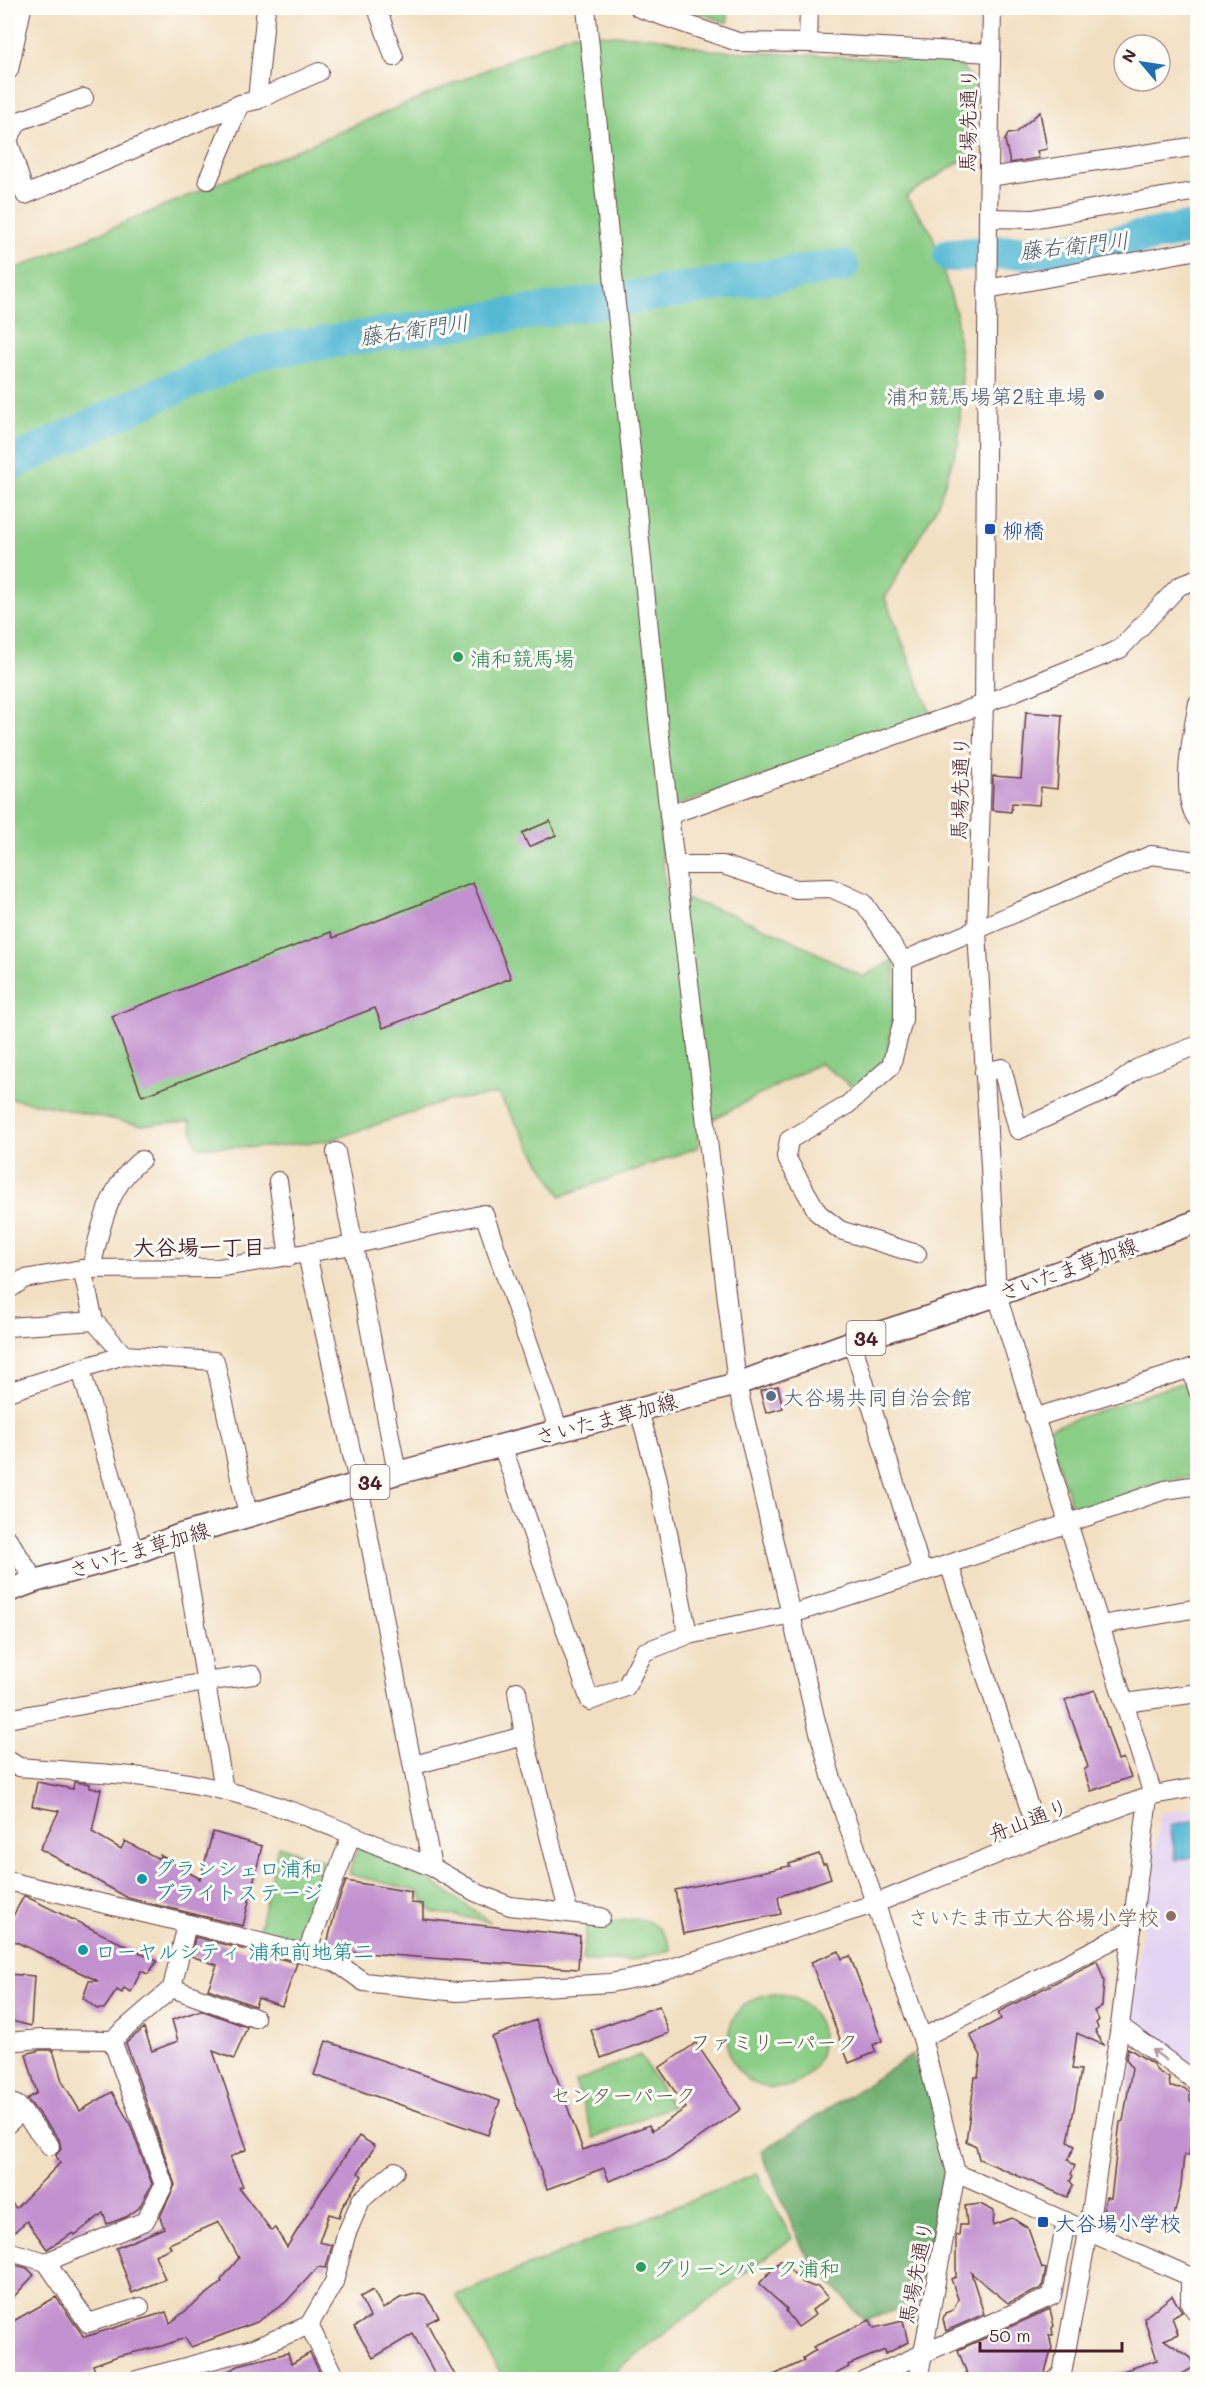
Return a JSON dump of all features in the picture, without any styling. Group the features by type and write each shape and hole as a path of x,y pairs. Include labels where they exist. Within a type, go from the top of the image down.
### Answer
{"main road":[{"name":"さいたま草加線","path":"8,1591 134,1553 181,1535 248,1515 359,1486 397,1473 737,1384 852,1342 997,1295 1197,1221"}],"street":[{"path":"8,70 22,8"},
{"path":"208,180 248,102 266,8"},
{"path":"377,8 394,57"},
{"path":"586,8 660,738 737,1384 815,1717 831,1776 922,2037 956,2173 1194,2278 1190,2303 1197,2315"},
{"path":"639,8 738,42 808,43 991,53"},
{"path":"808,8 808,43"},
{"name":"馬場先通り","path":"988,226 992,8"},
{"path":"84,98 19,121 8,139 25,195 319,72"},
{"path":"989,177 1197,146"},
{"path":"1197,191 988,226 987,285 1197,250"},
{"name":"馬場先通り","path":"987,285 984,704 977,930 997,1295 1125,1703 1151,1796"},
{"path":"669,815 984,704 1120,649 1179,586 1197,579"},
{"path":"1197,703 1189,772 1189,799 1193,815 1197,820"},
{"path":"903,961 1151,855 1197,861"},
{"path":"675,865 723,865 796,889 831,888 864,903 903,961 903,1020 891,1066 846,1106 789,1140 786,1157 818,1213 840,1230 917,1254"},
{"path":"984,1072 1002,1068 1018,1130 1112,1088 1138,1068 1197,1045"},
{"path":"336,1152 397,1473"},
{"path":"124,1355 94,1320 87,1269 114,1192 119,1183 141,1160"},
{"path":"278,1181 289,1257"},
{"path":"8,1290 24,1279 87,1269 218,1268 308,1254 484,1214 560,1431"},
{"path":"308,1254 359,1486 432,1867"},
{"path":"8,1327 94,1320"},
{"path":"852,1342 922,1572"},
{"path":"8,1392 124,1355 215,1361 248,1515"},
{"path":"1034,1418 1194,1367 1197,1391"},
{"path":"81,1370 134,1553"},
{"path":"639,1410 657,1476 688,1635"},
{"path":"502,1445 590,1701 626,1687 644,1652 688,1635 792,1614 949,1564 1165,1490 1197,1485"},
{"path":"181,1535 224,1790"},
{"path":"8,1539 35,1581"},
{"path":"949,1564 1039,1837"},
{"path":"1101,1625 1197,1608"},
{"path":"8,1719 205,1682 253,1676"},
{"path":"517,1691 524,1736 568,1911"},
{"path":"1125,1703 1197,1693"},
{"path":"414,1765 524,1736"},
{"path":"8,1760 19,1767 167,1779 224,1790 291,1812 432,1867 477,1893 510,1906 568,1911 601,1917"},
{"name":"舟山通り","path":"8,1881 306,1954 337,1963 364,1982 457,1992 610,1983 646,1976 877,1903 1039,1837 1151,1796 1197,1787"},
{"path":"1054,2379 1062,2374 1088,2232 1120,2026 1131,1929 1151,1796"},
{"path":"306,1954 351,1836"},
{"path":"8,2042 40,2038 112,2040 172,1988 186,1923"},
{"path":"922,2037 1131,1929"},
{"path":"172,1988 255,2018"},
{"path":"1120,2026 1197,2083"},
{"path":"8,2251 46,2262 145,2221 164,2185 112,2040"},
{"path":"8,2124 15,2107 50,2146"},
{"path":"136,2379 253,2349 309,2325 334,2282 346,2235 361,2200 395,2171"},
{"name":"馬場先通り","path":"918,2379 956,2173"},
{"path":"864,2379 1052,2296 1066,2221"},
{"path":"46,2262 88,2322 140,2307"},
{"path":"309,2325 336,2379"}],"shaded area":[{"name":"さいたま市立大谷場小学校","path":"1197,1808 1197,2073 1132,2024 1129,2017 1160,1814"}],"green space":[{"path":"685,8 727,8 728,23"},
{"name":"浦和競馬場","path":"573,33 655,37 710,50 957,62 975,82 972,154 906,196 932,233 956,313 962,375 959,442 937,506 885,598 932,717 669,808 658,814 666,893 729,913 790,939 863,977 895,959 895,1010 886,1058 855,1089 820,1063 698,1127 699,1147 561,1196 498,1094 447,1101 331,1140 269,1147 197,1147 190,1121 141,1125 8,1098 8,272"},
{"path":"1181,1383 1187,1384 1197,1420 1197,1476 1165,1481 1079,1510 1071,1505 1049,1433 1051,1427"},
{"path":"278,1846 329,1863 300,1941 259,1930"},
{"path":"358,1847 426,1878 491,1922 432,1912 417,1891 348,1874"},
{"path":"636,1919 648,1921 658,1928 666,1938 671,1950 628,1961 582,1961 587,1925"},
{"name":"ファミリーパーク","path":"775,1994 793,1998 808,2008 818,2023 822,2041 818,2059 808,2074 793,2084 775,2088 757,2084 742,2074 732,2059 728,2041 732,2023 742,2008 757,1998"},
{"name":"センターパーク","path":"640,2055 672,2106 594,2138 575,2082"},
{"path":"912,2055 942,2125 945,2174 921,2301 864,2321 804,2251 761,2152"},
{"name":"グリーンパーク浦和","path":"757,2174 792,2238 604,2379 504,2379 456,2295"}],"water":[{"path":"1197,1820 1197,1856 1176,1860 1170,1825"}],"building":[{"path":"1040,112 1047,149 1037,151 1039,158 1010,163 1005,140 1008,134 1015,133"},
{"path":"1026,712 1062,715 1057,789 1041,787 1039,805 1012,803 1011,812 992,810 993,776 1021,778"},
{"path":"550,821 556,835 529,847 522,833"},
{"path":"473,883 511,978 383,1028 375,1008 142,1096 112,1016 331,932 333,938"},
{"path":"778,1386 783,1408 766,1413 760,1391"},
{"path":"1095,1690 1118,1760 1123,1758 1131,1777 1091,1791 1084,1770 1088,1767 1065,1700"},
{"name":"グランシェロ浦和 ブライトステージ","path":"37,1782 73,1789 74,1782 90,1784 90,1788 101,1789 92,1832 121,1849 125,1841 159,1859 160,1855 200,1879 213,1832 262,1846 243,1926 128,1898 40,1849 59,1811 32,1806"},
{"path":"819,1854 831,1878 778,1897 781,1914 683,1934 675,1890 790,1866 789,1864"},
{"path":"346,1881 411,1892 411,1903 423,1904 423,1919 580,1936 578,1969 337,1951 326,1948"},
{"name":"ローヤルシティ 浦和前地第二","path":"24,1896 157,1961 148,1974 141,1971 131,1992 124,1988 122,1993 117,1990 104,2009 97,2009 83,1998 89,1981 98,1981 8,1938 8,1925"},
{"path":"195,1937 297,1963 282,2006 258,1998 255,2006 208,1989 217,1965 191,1956"},
{"path":"839,1951 842,1959 850,1956 882,2041 873,2045 876,2052 849,2063 811,1962"},
{"path":"1097,1961 1104,1980 1102,2006 1094,2011 1099,2020 1096,2023 1098,2028 1095,2030 1103,2045 1077,2033 1072,2069 1081,2070 1068,2142 1075,2146 1068,2160 1075,2166 1070,2181 1073,2185 1067,2197 979,2159 976,2146 966,2141 975,2077 978,2077 981,2056 970,2035 1001,2019 998,2012"},
{"path":"8,1974 34,1976 31,2026 8,2020"},
{"path":"659,2006 669,2033 601,2058 591,2030"},
{"path":"201,2010 247,2027 234,2059 213,2051 247,2149 230,2157 243,2186 239,2188 271,2230 275,2228 287,2247 325,2185 359,2136 375,2146 358,2173 362,2176 342,2207 339,2217 329,2214 319,2242 332,2245 326,2268 318,2267 286,2302 257,2322 191,2347 185,2338 118,2356 93,2365 95,2372 73,2379 15,2379 8,2370 8,2324 56,2297 84,2337 166,2312 170,2323 222,2282 221,2280 239,2258 219,2222 169,2244 171,2248 155,2255 165,2279 132,2293 116,2248 164,2228 160,2217 175,2185 126,2043 144,2028 152,2051 178,2041 172,2020"},
{"path":"536,2020 583,2150 649,2125 652,2131 686,2108 659,2068 696,2043 741,2109 668,2159 609,2181 604,2168 547,2189 492,2037"},
{"path":"326,2041 500,2101 488,2135 314,2075"},
{"path":"1128,2048 1153,2064 1157,2071 1169,2078 1170,2087 1184,2088 1190,2093 1190,2101 1196,2102 1189,2155 1184,2155 1181,2186 1171,2229 1144,2221 1143,2225 1109,2222 1109,2218 1102,2216 1106,2197 1111,2198 1120,2122 1123,2121 1132,2068 1126,2059"},
{"path":"40,2050 53,2050 62,2081 80,2111 112,2092 130,2124 152,2184 139,2208 126,2217 107,2224 103,2213 75,2235 73,2233 47,2249 27,2221 8,2237 8,2199 16,2208 60,2163 56,2155 61,2149 59,2139 27,2099 37,2093 26,2054"},
{"path":"980,2204 994,2211 993,2225 1012,2218 1028,2228 1042,2268 1046,2269 1042,2288 1008,2303 971,2273 984,2314 946,2331 943,2319 945,2313 953,2310 958,2299 951,2279 956,2277 956,2235 959,2236 960,2225 967,2225 965,2206"},
{"path":"781,2260 802,2282 814,2287 818,2286 828,2298 812,2310 815,2315 798,2327 786,2311 787,2309 759,2284"},
{"path":"8,2263 27,2268 34,2275 8,2303"},
{"path":"373,2290 383,2309 400,2298 419,2293 425,2295 439,2317 427,2323 457,2379 438,2379 413,2334 373,2358 354,2327 370,2317 360,2297"},
{"path":"1172,2296 1182,2311 1172,2317 1178,2334 1164,2340 1190,2357 1194,2367 1174,2379 1107,2379 1107,2376 1157,2360 1144,2318"},
{"path":"1050,2309 1054,2326 1053,2335 1049,2335 1052,2348 1043,2379 969,2379 958,2350"},
{"path":"870,2320 874,2328 903,2321 908,2342 886,2354 885,2350 848,2365 849,2367 826,2379 765,2379 804,2361 803,2358 816,2350 813,2347"},
{"path":"288,2353 291,2364 310,2353 323,2379 213,2379 242,2364"}],"waterway":[{"name":"藤右衛門川","path":"950,255 1075,249 1198,227"},
{"name":"藤右衛門川","path":"8,465 160,394 263,352 842,266"}],"place":[{"name":"浦和競馬場第2駐車場","path":"1099,395"},
{"name":"柳橋","path":"990,529"},
{"name":"浦和競馬場","path":"458,657"},
{"name":"大谷場共同自治会館","path":"771,1396"},
{"name":"グランシェロ浦和 ブライトステージ","path":"142,1879"},
{"name":"さいたま市立大谷場小学校","path":"1171,1916"},
{"name":"ローヤルシティ 浦和前地第二","path":"83,1950"},
{"name":"大谷場小学校","path":"1043,2222"},
{"name":"グリーンパーク浦和","path":"641,2267"}],"district":[{"name":"大谷場一丁目","path":"199,1246"}]}
